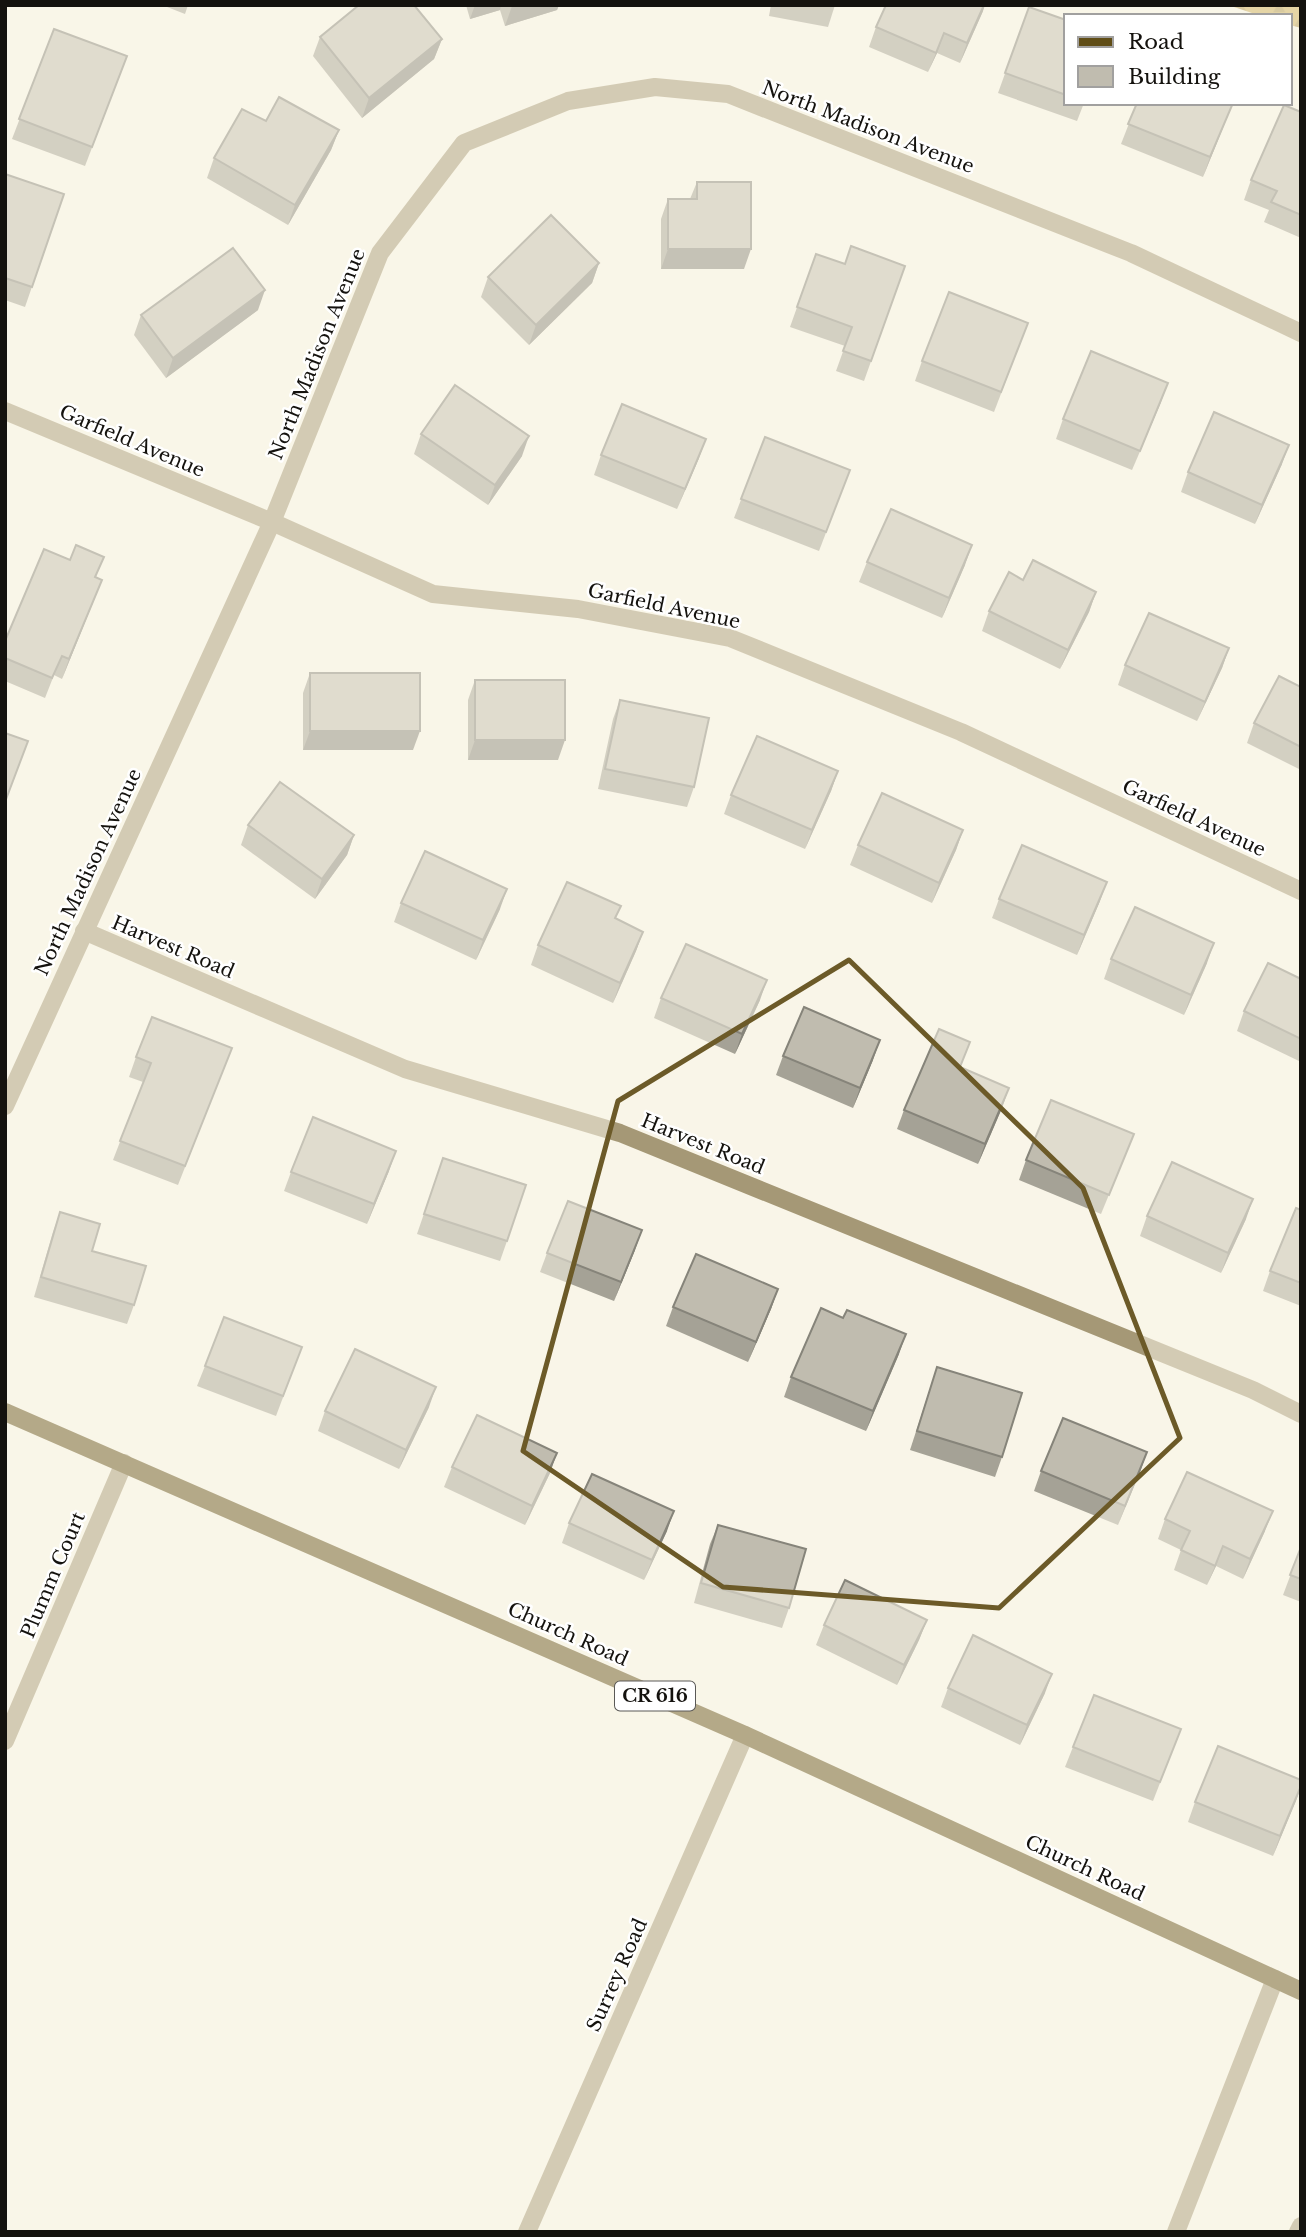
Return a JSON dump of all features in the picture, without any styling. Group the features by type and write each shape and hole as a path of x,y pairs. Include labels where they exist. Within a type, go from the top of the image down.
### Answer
{"main road":[{"name":"Church Road","path":"5,1412 745,1735 1301,1991"}],"street":[{"name":"North Madison Avenue","path":"5,1105 272,522 380,253 464,143 568,101 654,88 728,94 1131,253 1301,333"},
{"name":"Garfield Avenue","path":"5,411 272,522 433,594 578,609 730,638 961,732 1301,891"},
{"name":"Harvest Road","path":"84,931 405,1069 620,1133 1253,1390 1301,1413"},
{"name":"Plumm Court","path":"5,1741 124,1463"},
{"name":"Surrey Road","path":"527,2232 745,1735"},
{"path":"1177,2232 1275,1979"},
{"path":"1298,2232 1301,2226"}],"highlighted area":[{"path":"849,960 1083,1188 1180,1438 999,1608 723,1587 523,1451 618,1101"}],"green space":[{"path":"1228,5 1301,5 1301,28 1292,26 1292,14 1255,14"}],"building":[{"path":"359,5 414,5 442,39 369,98 320,37"},
{"path":"886,5 984,5 967,43 944,33 936,53 876,27"},
{"path":"1029,7 1064,19 1064,94 1005,73"},
{"path":"54,29 127,56 92,147 19,119"},
{"path":"279,97 339,130 295,205 214,158 242,109 266,121"},
{"path":"1136,105 1232,105 1210,157 1128,124"},
{"path":"1284,105 1301,112 1301,215 1271,202 1277,191 1251,180"},
{"path":"5,174 64,194 32,287 5,278"},
{"path":"697,182 751,182 751,249 668,249 668,199 697,199"},
{"path":"551,215 599,263 536,325 488,277"},
{"path":"851,246 905,266 871,361 843,351 852,327 797,307 816,254 845,264"},
{"path":"233,248 265,290 173,358 141,315"},
{"path":"949,292 1028,323 1001,392 922,361"},
{"path":"1091,351 1168,383 1140,451 1063,419"},
{"path":"455,385 529,436 495,485 421,434"},
{"path":"622,404 706,439 685,489 601,455"},
{"path":"1214,412 1289,445 1262,505 1188,472"},
{"path":"765,437 850,470 826,532 741,499"},
{"path":"891,509 972,545 949,598 867,562"},
{"path":"76,545 104,557 95,577 102,580 69,659 62,656 52,678 5,658 5,641 44,549 70,560"},
{"path":"1033,560 1096,592 1068,650 989,611 1009,572 1023,580"},
{"path":"1149,613 1229,648 1205,702 1125,665"},
{"path":"310,673 420,673 420,731 310,731"},
{"path":"1279,676 1301,687 1301,747 1254,723"},
{"path":"475,680 565,680 565,740 475,740"},
{"path":"620,700 709,718 694,787 605,769"},
{"path":"5,733 28,741 5,802"},
{"path":"757,736 838,771 812,830 731,795"},
{"path":"280,782 354,835 322,879 248,825"},
{"path":"882,793 963,830 939,883 858,845"},
{"path":"1022,845 1107,882 1084,935 999,899"},
{"path":"425,851 507,889 483,940 401,903"},
{"path":"567,882 621,906 615,918 643,932 620,983 538,945"},
{"path":"1135,907 1214,943 1191,995 1111,959"},
{"path":"686,944 767,980 742,1034 661,998"},
{"path":"1268,963 1301,979 1301,1039 1244,1011"},
{"path":"804,1007 880,1040 860,1088 783,1056"},
{"path":"152,1017 232,1048 185,1166 120,1141 151,1063 136,1057"},
{"path":"939,1029 970,1042 960,1067 1009,1088 985,1144 904,1110"},
{"path":"1051,1100 1134,1134 1109,1195 1026,1160"},
{"path":"313,1117 396,1151 374,1204 291,1172"},
{"path":"443,1158 526,1185 507,1241 424,1214"},
{"path":"1172,1162 1253,1199 1228,1253 1147,1216"},
{"path":"568,1201 642,1230 621,1282 547,1253"},
{"path":"1296,1208 1301,1210 1301,1283 1270,1271"},
{"path":"60,1212 100,1224 92,1251 146,1266 134,1305 41,1277"},
{"path":"696,1254 778,1289 756,1342 673,1307"},
{"path":"821,1308 843,1318 847,1310 906,1334 873,1411 791,1377"},
{"path":"224,1317 302,1347 283,1396 205,1366"},
{"path":"355,1349 436,1387 406,1450 325,1411"},
{"path":"937,1367 1022,1393 1002,1457 917,1431"},
{"path":"477,1415 557,1453 532,1506 452,1467"},
{"path":"1063,1418 1147,1452 1125,1506 1041,1471"},
{"path":"1187,1472 1273,1511 1250,1559 1223,1546 1215,1566 1181,1550 1190,1531 1165,1519"},
{"path":"592,1474 674,1511 652,1560 569,1523"},
{"path":"718,1525 806,1549 789,1608 701,1583"},
{"path":"1301,1547 1301,1579 1290,1575"},
{"path":"845,1580 927,1620 904,1665 824,1625"},
{"path":"973,1635 1052,1674 1027,1725 948,1688"},
{"path":"1094,1695 1181,1729 1160,1782 1073,1747"},
{"path":"1218,1746 1301,1780 1301,1786 1280,1836 1195,1802"}]}
